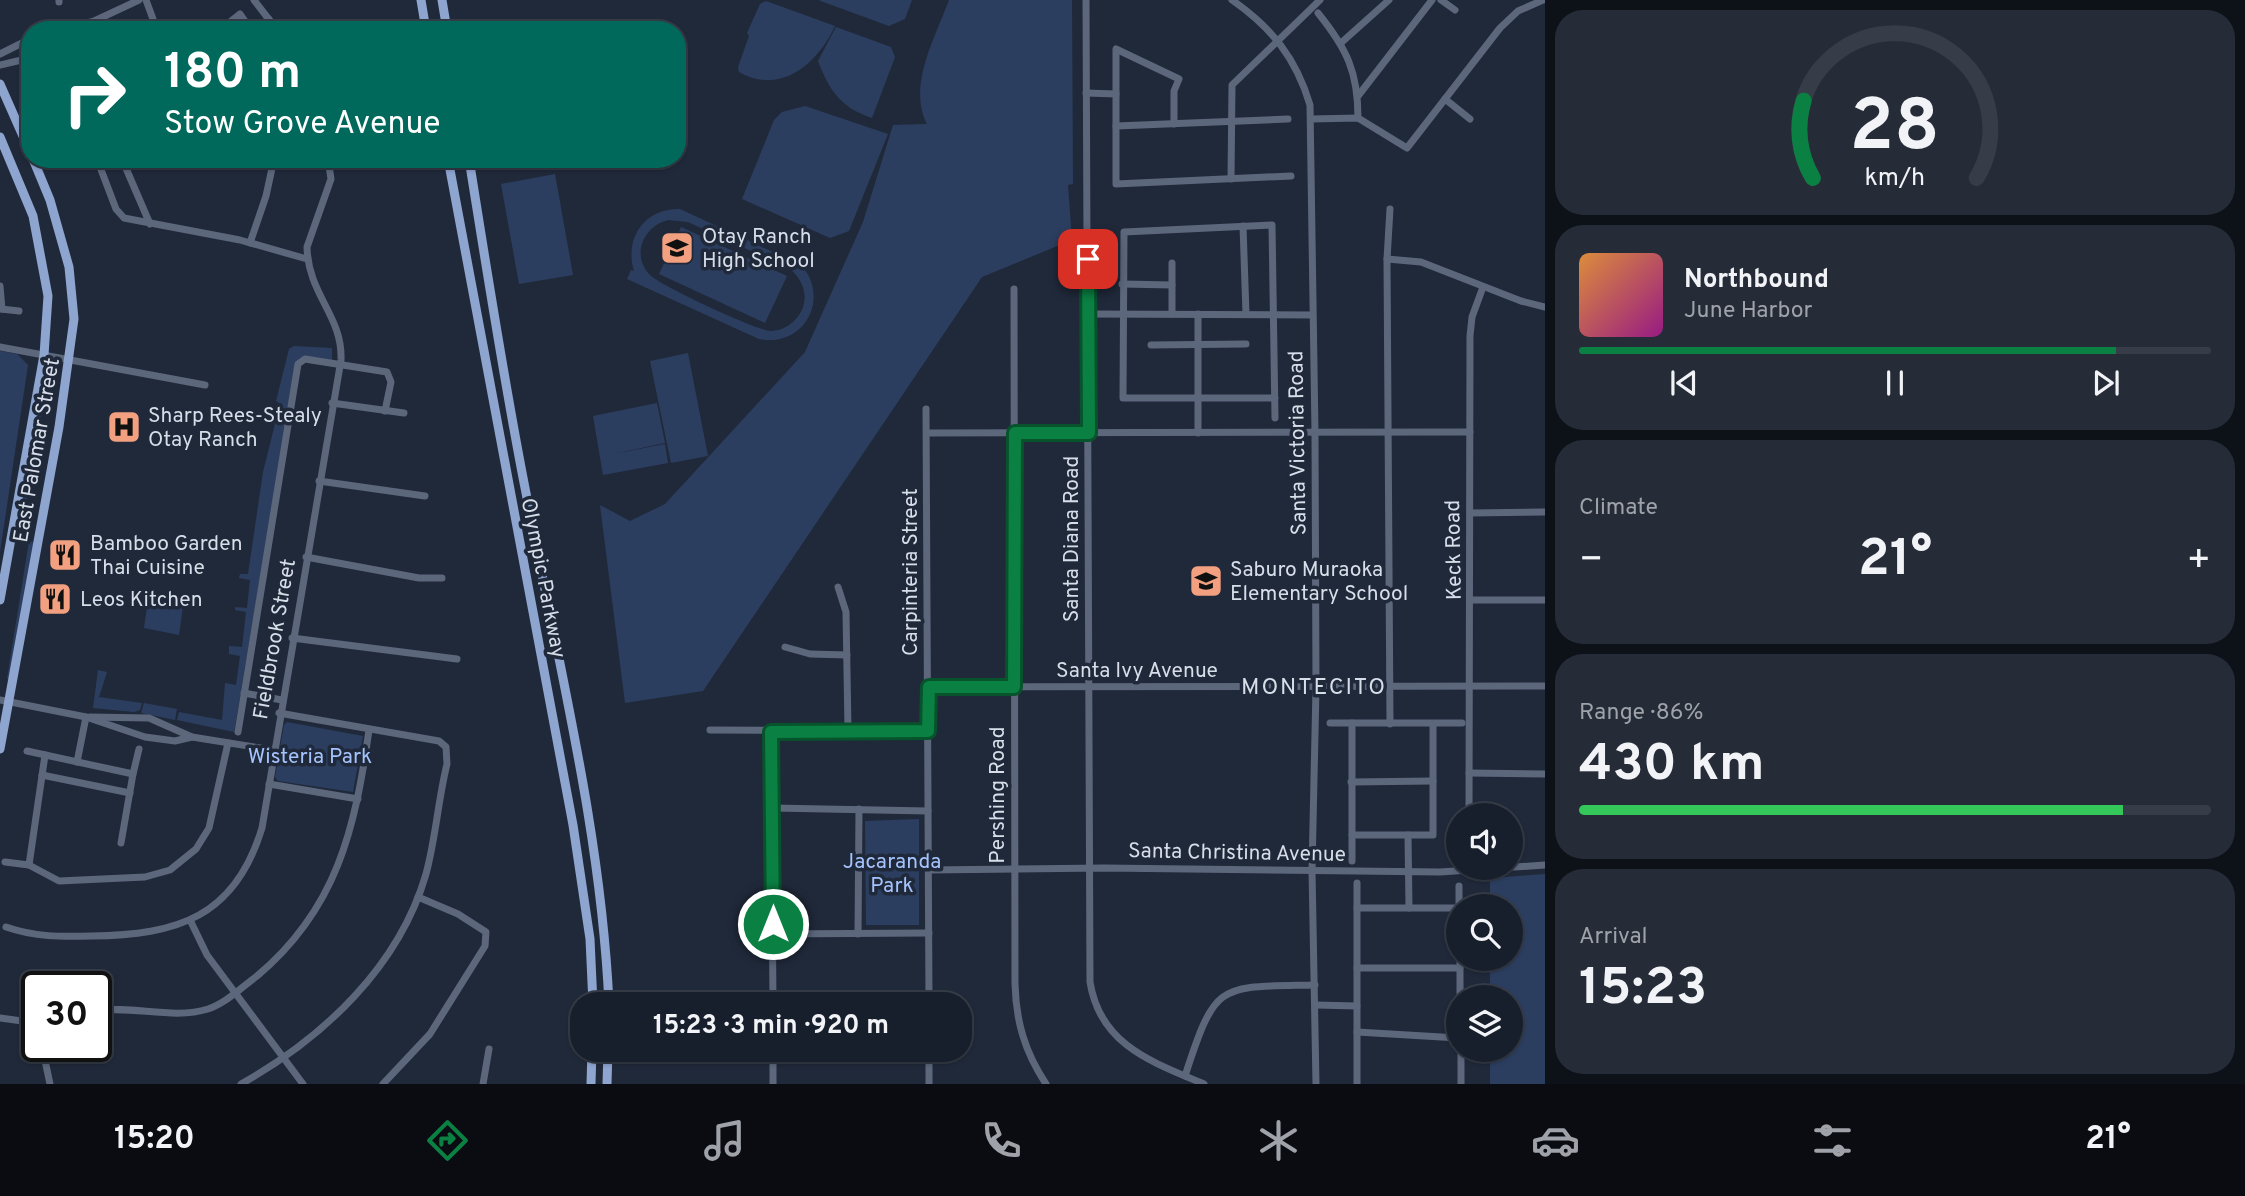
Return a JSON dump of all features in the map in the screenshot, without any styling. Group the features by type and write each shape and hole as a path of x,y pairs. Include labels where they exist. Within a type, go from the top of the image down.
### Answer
{"main road":[{"path":"421,0 424,21"},
{"path":"442,0 446,21"},
{"path":"0,83 21,131"},
{"name":"East Palomar Street","path":"0,137 30,208 48,296 44,355 0,600"},
{"name":"East Palomar Street","path":"0,749 4,701 69,359 74,318 69,267 50,200 37,168"},
{"name":"Olympic Parkway","path":"450,168 573,825 590,939 592,992"},
{"name":"Olympic Parkway","path":"470,168 526,494 558,641 591,820 606,936 608,992"},
{"path":"477,320 495,315"},
{"path":"590,1084 591,1062"},
{"path":"607,1084 608,1062"}],"street":[{"path":"94,21 139,0"},
{"path":"146,0 154,21"},
{"path":"254,0 269,19 266,21"},
{"name":"Santa Diana Road","path":"1086,0 1090,971 1098,1012 1115,1037 1133,1053 1201,1083"},
{"name":"Santa Victoria Road","path":"1232,0 1261,20 1278,37 1303,82 1311,120 1316,688 1312,870 1316,1084"},
{"path":"1231,179 1232,85 1271,49 1278,37 1320,0"},
{"path":"1358,96 1432,0"},
{"path":"1441,0 1455,10"},
{"path":"1311,120 1358,118 1408,148 1500,28 1518,11 1543,0"},
{"path":"1342,42 1386,1"},
{"path":"1318,13 1342,42 1355,77 1358,118"},
{"path":"231,21 240,14 246,21"},
{"path":"0,54 21,44"},
{"path":"1174,124 1174,91 1179,79 1116,49 1116,184 1292,176"},
{"path":"0,65 21,60"},
{"path":"1086,93 1116,94"},
{"path":"1445,99 1470,119"},
{"path":"1116,126 1288,119"},
{"path":"100,168 116,209 124,218 250,243 307,259"},
{"path":"126,168 150,224"},
{"path":"250,243 271,168"},
{"name":"Fieldbrook Street","path":"6,928 41,937 125,936 191,922 225,897 244,873 262,828 339,365 341,348 333,319 316,293 307,259 307,247 331,178 329,168"},
{"path":"1390,209 1387,259 1390,724"},
{"path":"1275,398 1123,398 1124,232 1272,225 1274,314 1275,398 1275,418"},
{"path":"1243,226 1246,314"},
{"path":"1387,259 1421,262 1483,287 1545,307"},
{"path":"1172,263 1172,314"},
{"path":"1122,284 1172,285"},
{"path":"0,286 1,309 19,310"},
{"name":"Keck Road","path":"1469,803 1470,326 1483,287"},
{"name":"Pershing Road","path":"1014,289 1016,1007 1027,1051 1046,1084"},
{"path":"1088,314 1312,314"},
{"path":"1198,314 1198,433"},
{"path":"1151,345 1246,344"},
{"path":"0,347 205,385"},
{"path":"238,732 298,363 305,359 387,372 391,382 385,411"},
{"path":"332,403 404,413"},
{"name":"Carpinteria Street","path":"926,409 929,992"},
{"path":"927,433 1470,432"},
{"path":"319,481 425,496"},
{"path":"1470,513 1545,512"},
{"path":"306,557 419,578 442,578"},
{"path":"838,587 846,612 848,730"},
{"path":"1471,600 1545,600"},
{"path":"292,638 457,659"},
{"path":"785,647 810,654 847,655"},
{"name":"Santa Ivy Avenue","path":"929,687 1545,686"},
{"path":"244,694 282,700"},
{"path":"4,701 86,717 145,737 175,741 192,737"},
{"path":"241,1084 285,1059 334,1017 363,986 393,945 418,897 433,845 447,764 446,747 439,741 279,713"},
{"path":"86,717 149,718 192,737 273,750"},
{"path":"77,762 86,717"},
{"path":"1330,723 1462,723"},
{"path":"1352,723 1352,861"},
{"path":"1352,835 1433,835 1433,724"},
{"path":"112,1011 195,1011 217,1005 279,956 319,905 340,864 358,799 369,730"},
{"path":"710,730 928,731"},
{"path":"771,732 773,992"},
{"path":"5,862 29,865 59,881 145,877 177,866 196,849 209,828 228,743"},
{"path":"121,843 139,749"},
{"path":"27,751 133,774"},
{"path":"29,865 45,755"},
{"path":"1469,773 1545,774"},
{"path":"42,775 130,793"},
{"path":"1351,782 1433,781"},
{"path":"269,784 358,799"},
{"path":"773,808 928,811"},
{"path":"858,934 859,809"},
{"path":"1408,835 1409,908"},
{"name":"Santa Christina Avenue","path":"1523,867 1545,866"},
{"name":"Santa Christina Avenue","path":"929,870 1446,870"},
{"path":"1357,883 1357,1084"},
{"path":"1459,886 1459,894"},
{"path":"383,1084 426,1040 448,1009 485,946 486,932 472,920 418,897"},
{"path":"1357,908 1446,907"},
{"path":"191,922 207,955 303,1084"},
{"path":"773,934 929,933"},
{"path":"1357,968 1446,968"},
{"path":"1185,1076 1206,1019 1220,997 1243,986 1315,985"},
{"path":"1316,1005 1357,1006"},
{"path":"0,1018 21,1021"},
{"path":"1357,1032 1446,1037"},
{"path":"483,1084 489,1049"},
{"path":"45,1062 50,1084"},
{"path":"773,1062 773,1084"},
{"path":"929,1062 929,1084"},
{"path":"1461,1062 1461,1084"}],"green space":[{"path":"818,0 912,0 905,19 889,26"},
{"path":"949,0 1072,0 1073,184 1068,185 1072,240 982,277 703,691 625,703 600,505 630,521 665,504 805,352 863,222 893,125 927,124 920,94 922,78 931,45"},
{"path":"766,1 835,26 828,40 808,63 783,78 769,80 739,72 738,67 749,36 747,33 760,4"},
{"path":"836,27 891,47 895,57 872,118 852,109 838,97 818,61"},
{"path":"805,106 888,134 849,231 830,238 742,199 774,120 782,112"},
{"path":"555,174 573,275 519,284 501,184"},
{"path":"680,209 801,265 810,278 813,305 800,328 789,336 775,340 759,339 627,279 631,270 634,271 632,247 640,227 647,219 668,210","holes":["668,220 688,222 790,269 800,281 805,296 801,312 794,321 776,331 761,329 688,297 649,274 641,258 647,234 652,228"]},
{"path":"681,227 787,276 765,323 659,274"},
{"path":"294,346 332,348 332,360 304,356 297,362 234,732 177,720 179,712 222,720 225,683 236,685 240,656 229,654 229,646 242,647 246,612 235,610 235,607 247,608 250,580 239,578 240,574 248,574 263,472 280,404 276,401 289,349"},
{"path":"0,351 17,354 28,365 0,552"},
{"path":"688,353 708,456 671,463 650,361"},
{"path":"42,380 47,381 25,512 20,511"},
{"path":"657,403 665,443 608,455 665,444 668,463 603,475 593,416"},
{"path":"29,541 33,542 33,547 10,680 7,679"},
{"path":"149,593 184,599 179,635 144,628"},
{"path":"98,670 107,672 99,697 142,703 140,710 134,712 93,708"},
{"path":"144,703 177,709 175,720 141,713"},
{"name":"Wisteria Park","path":"287,722 363,736 353,792 278,781 275,777 284,725"},
{"name":"Jacaranda Park","path":"919,819 919,925 866,925 865,821"},
{"path":"1545,874 1545,1084 1490,1084 1490,1062 1523,1062 1523,985 1490,985 1490,971 1523,971 1523,894 1490,894 1490,880 1523,880 1523,876"}],"place":[{"name":"Otay Ranch High School","path":"677,248"},
{"name":"Sharp Rees-Stealy Otay Ranch","path":"124,427"},
{"name":"Bamboo Garden Thai Cuisine","path":"65,555"},
{"name":"Saburo Muraoka Elementary School","path":"1206,581"},
{"name":"Leos Kitchen","path":"55,599"}],"district":[{"name":"MONTECITO","path":"1314,686"}],"route":[{"path":"773,924 771,732 928,731 929,687 1014,687 1015,433 1089,433 1088,259"}]}
